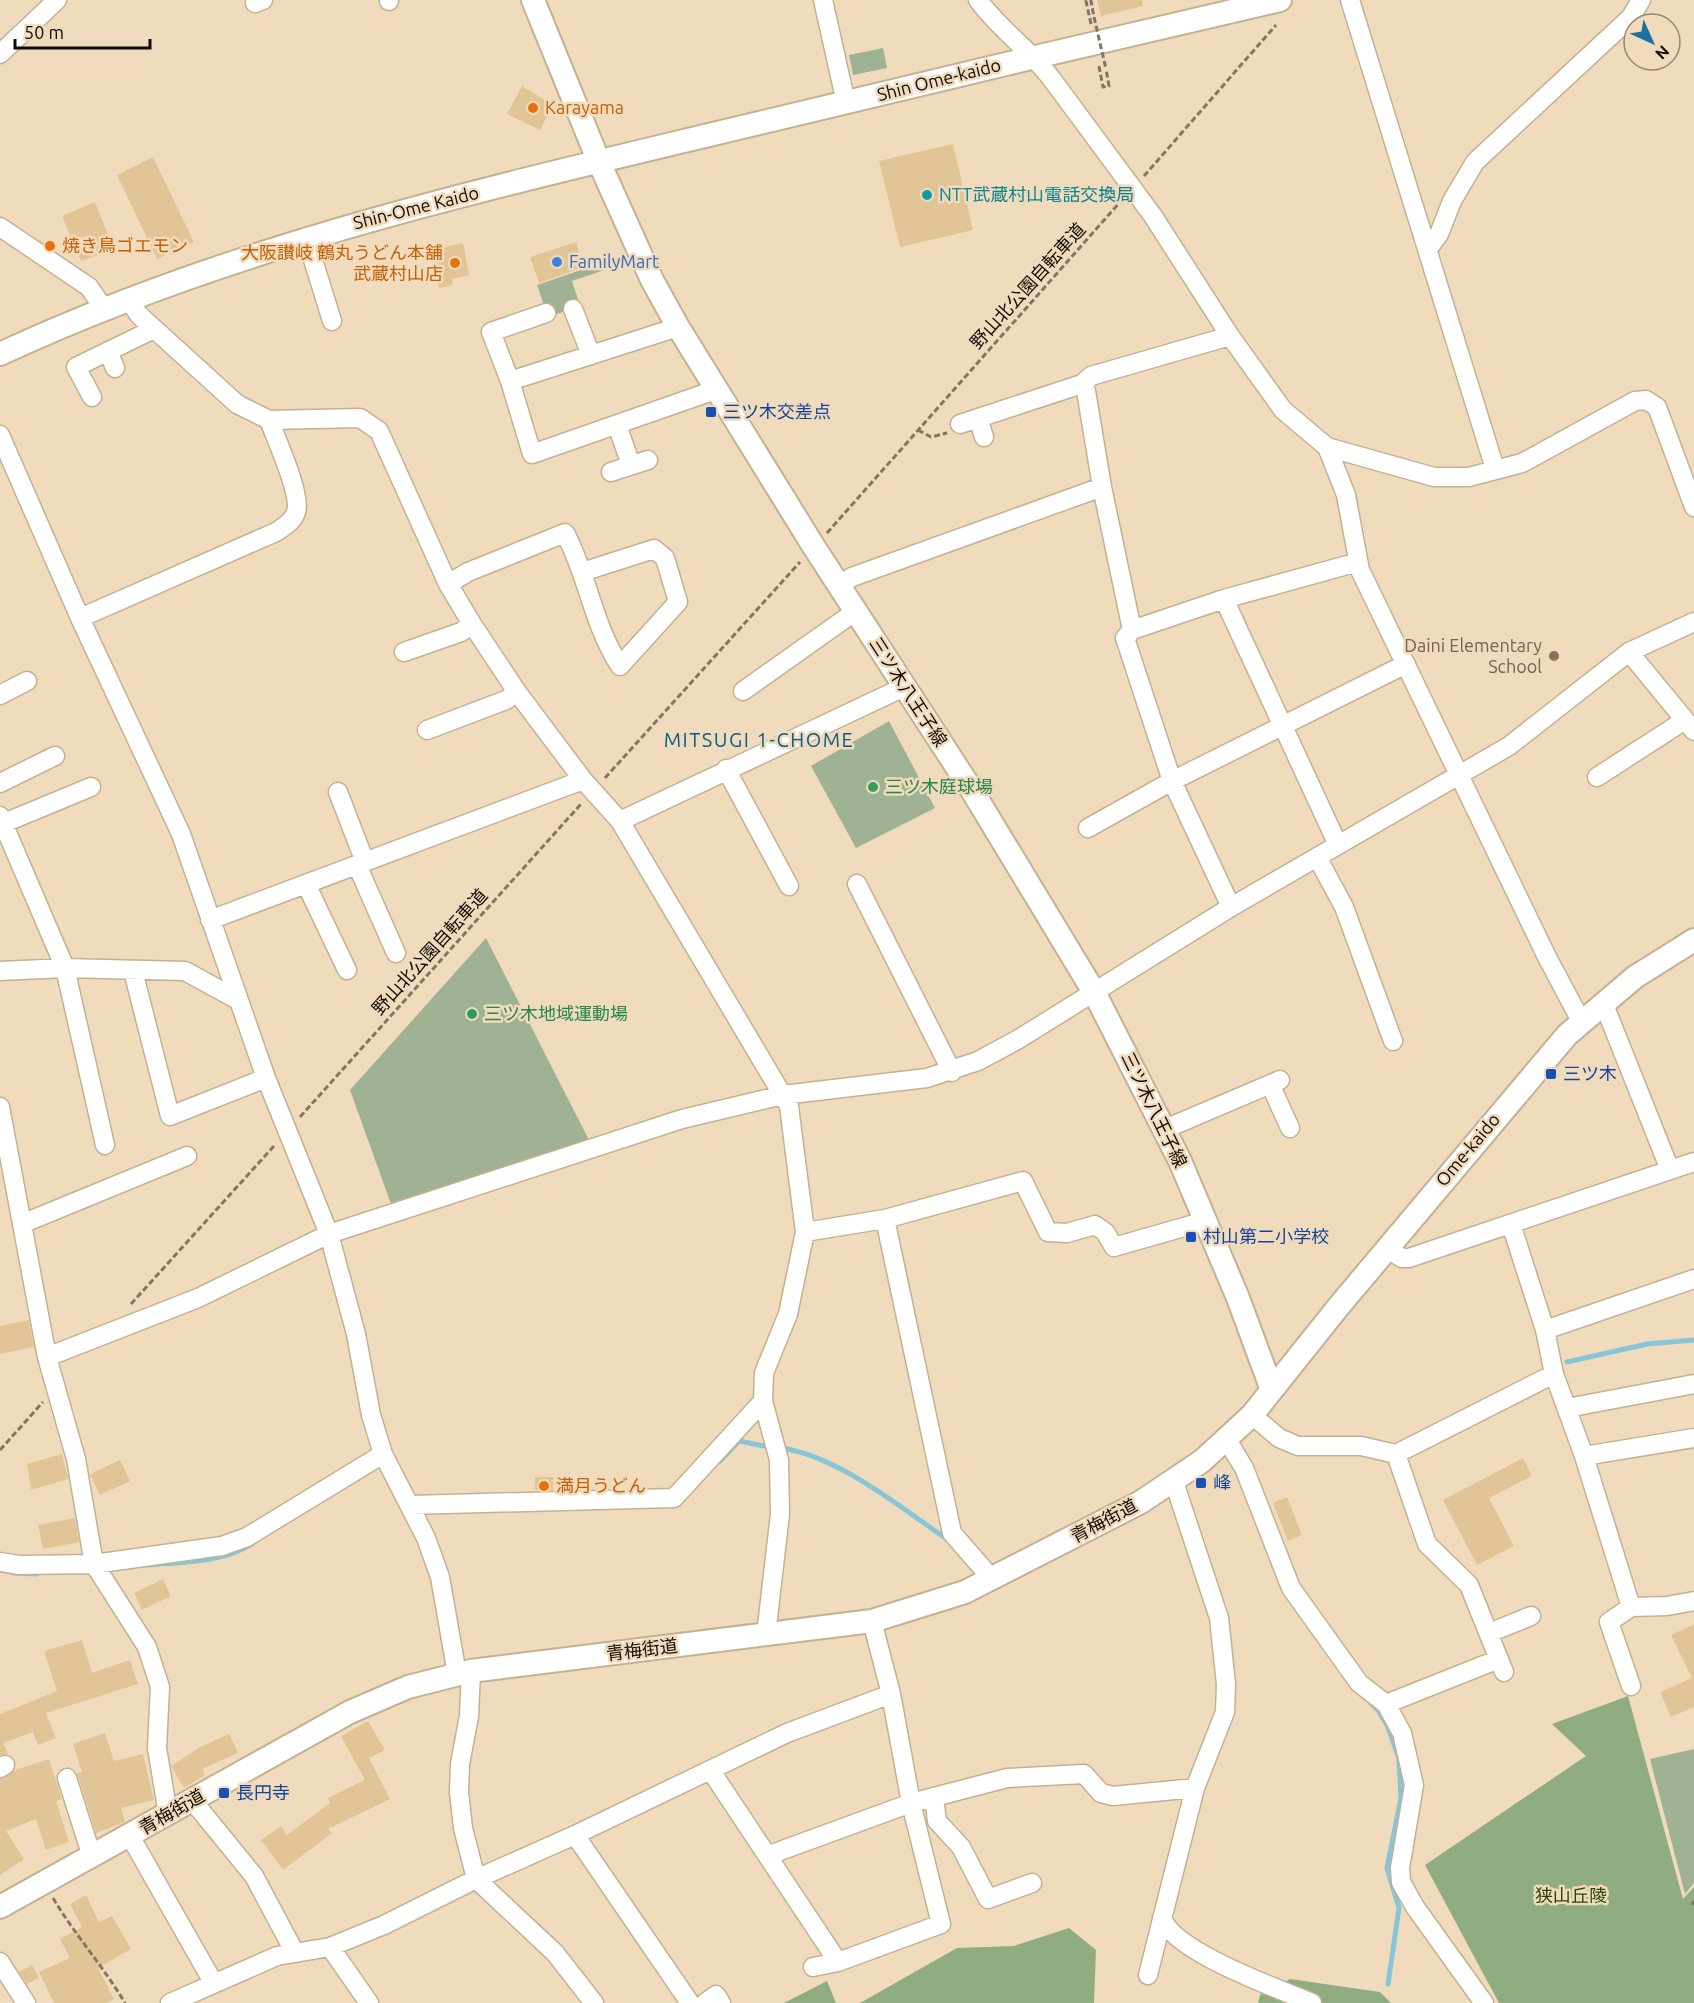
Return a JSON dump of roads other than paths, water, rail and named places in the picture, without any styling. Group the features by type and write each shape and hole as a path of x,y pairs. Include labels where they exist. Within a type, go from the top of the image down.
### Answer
{"main road":[{"name":"三ツ木八王子線","path":"533,0 599,162 652,280 678,327 839,585 985,810 1094,992 1165,1129 1205,1221 1272,1390"},
{"name":"Shin Ome-kaido","path":"599,162 1035,56 1280,0"},
{"name":"Shin-Ome Kaido","path":"0,354 104,309 306,237 599,162"},
{"name":"Ome-kaido","path":"1272,1390 1511,1098 1581,1021 1635,977 1694,940"},
{"name":"青梅街道","path":"0,1907 363,1705 408,1687 464,1672 872,1621 933,1604 992,1579 1110,1519 1174,1482 1227,1440 1252,1415 1272,1390"}],"street":[{"path":"0,54 57,0"},
{"path":"823,0 846,103"},
{"path":"978,0 1016,43 1035,56 1133,188 1230,336 1283,410 1327,447 1434,477 1469,477 1522,463 1635,401 1646,400 1657,407 1694,507"},
{"path":"1350,0 1495,469"},
{"path":"1428,249 1439,234 1452,201 1475,162 1631,17 1641,0"},
{"path":"0,227 89,287 104,309"},
{"path":"306,237 332,321"},
{"path":"129,300 154,329 237,404 269,420 360,418 379,431 448,584 472,624 517,692 620,821 789,1106 805,1232 788,1314 764,1373 762,1401 779,1460 778,1540 766,1635"},
{"path":"573,309 591,355"},
{"path":"546,312 491,333 510,381 532,454 718,389"},
{"path":"510,381 678,327"},
{"path":"92,397 76,367 112,360 154,329"},
{"path":"984,437 969,421 1082,384 1091,376 1230,336"},
{"path":"1082,384 1086,391 1102,487 1132,630"},
{"path":"80,618 276,532 291,521 297,511 296,496 269,420"},
{"path":"612,472 639,462 617,425"},
{"path":"0,435 80,618 181,834 237,1000 329,1234 356,1334 372,1415 383,1454 410,1505 440,1577 464,1672 469,1716 460,1764 459,1792 463,1828 476,1879 555,1953 594,2003"},
{"path":"1327,447 1346,495 1358,562 1546,957 1581,1021"},
{"path":"839,585 864,573 1102,487"},
{"path":"448,584 489,563 565,533 582,572 595,617 620,666 678,602 665,558 654,549 582,572"},
{"path":"1231,906 1172,781 1125,638 1132,630 1224,599 1358,562"},
{"path":"1224,599 1338,844"},
{"path":"743,691 856,611"},
{"path":"47,1357 198,1298 329,1234 682,1119 783,1095 927,1078 952,1072 1017,1040 1231,906 1459,776 1522,737 1629,652 1694,622"},
{"path":"404,652 460,632 472,624"},
{"path":"1597,777 1689,726 1629,652"},
{"path":"1088,828 1172,781 1285,727 1406,664"},
{"path":"0,695 27,681"},
{"path":"620,821 904,687"},
{"path":"427,730 506,700 517,692"},
{"path":"0,783 55,756"},
{"path":"726,769 789,886"},
{"path":"210,920 590,783"},
{"path":"91,787 2,820 65,968 105,1145"},
{"path":"338,792 386,944"},
{"path":"1317,857 1344,907 1393,1041"},
{"path":"306,884 347,970"},
{"path":"857,884 952,1072"},
{"path":"0,971 65,968 185,971 237,1000"},
{"path":"134,971 170,1116 266,1078"},
{"path":"1603,1002 1670,1170"},
{"path":"1165,1129 1275,1082 1290,1128"},
{"path":"0,1107 24,1223 47,1357 76,1459 96,1568 147,1647 160,1687 157,1748 168,1814"},
{"path":"24,1223 187,1156"},
{"path":"1386,1248 1402,1258 1409,1257 1694,1162"},
{"path":"805,1232 885,1219 1023,1181 1048,1232 1067,1233 1095,1225 1105,1232 1114,1247 1205,1221"},
{"path":"885,1219 952,1533 992,1579"},
{"path":"1510,1224 1545,1330 1554,1374 1584,1456 1631,1607"},
{"path":"1545,1330 1694,1279"},
{"path":"1252,1415 1279,1438 1298,1446 1362,1446 1396,1454 1554,1374"},
{"path":"1567,1408 1694,1384"},
{"path":"410,1505 675,1498 762,1401"},
{"path":"1584,1456 1694,1438"},
{"path":"1227,1440 1244,1468 1291,1588 1359,1683 1386,1704 1402,1733 1414,1785 1400,1868 1401,1882 1415,1907 1484,2003"},
{"path":"0,1562 19,1565 96,1568 222,1546 247,1537 383,1454"},
{"path":"1386,1704 1502,1666 1469,1585 1427,1544 1396,1454"},
{"path":"1148,1975 1195,1788 1225,1712 1226,1684 1219,1618 1174,1482"},
{"path":"1631,1686 1609,1622 1631,1607 1694,1601"},
{"path":"1489,1633 1530,1616"},
{"path":"813,1967 838,1962 941,1924 911,1803 891,1694 872,1621"},
{"path":"170,2003 213,1982 277,1956 330,1947 384,1925 476,1879 711,1771 787,1732 891,1694"},
{"path":"711,1771 838,1962"},
{"path":"769,1855 911,1803 1007,1778 1084,1774 1101,1793 1113,1797 1195,1788"},
{"path":"67,1778 92,1857"},
{"path":"934,1797 937,1821 961,1848 988,1899 1032,1883"},
{"path":"192,1800 254,1876 295,1953"},
{"path":"574,1835 690,2003"},
{"path":"130,1836 213,1982"},
{"path":"1162,1918 1166,1929 1186,1946 1312,2003"},
{"path":"330,1947 369,2003"},
{"path":"0,1962 26,2003"},
{"path":"705,2003 716,1995 721,2003"}],"waterway":[{"path":"1567,1362 1647,1344 1694,1340"},
{"path":"720,1461 739,1441 764,1446"},
{"path":"782,1448 825,1461 846,1472 887,1497 944,1537"},
{"path":"148,1565 215,1558 252,1544"},
{"path":"13,1573 37,1574"},
{"path":"1369,1701 1378,1710 1388,1727 1399,1759 1401,1798 1387,1868 1399,1908 1388,1984"}],"place":[{"name":"Karayama","path":"533,108"},
{"name":"NTT武蔵村山電話交換局","path":"927,195"},
{"name":"焼き鳥ゴエモン","path":"50,246"},
{"name":"FamilyMart","path":"557,262"},
{"name":"大阪讃岐 鶴丸うどん本舗 武蔵村山店","path":"455,263"},
{"name":"三ツ木交差点","path":"711,412"},
{"name":"Daini Elementary School","path":"1554,656"},
{"name":"三ツ木庭球場","path":"873,787"},
{"name":"三ツ木地域運動場","path":"472,1014"},
{"name":"三ツ木","path":"1551,1074"},
{"name":"村山第二小学校","path":"1191,1237"},
{"name":"峰","path":"1201,1483"},
{"name":"満月うどん","path":"544,1486"},
{"name":"長円寺","path":"224,1793"}],"district":[{"name":"MITSUGI 1-CHOME","path":"759,740"}],"park label":[{"name":"狭山丘陵","path":"1571,1896"}]}
